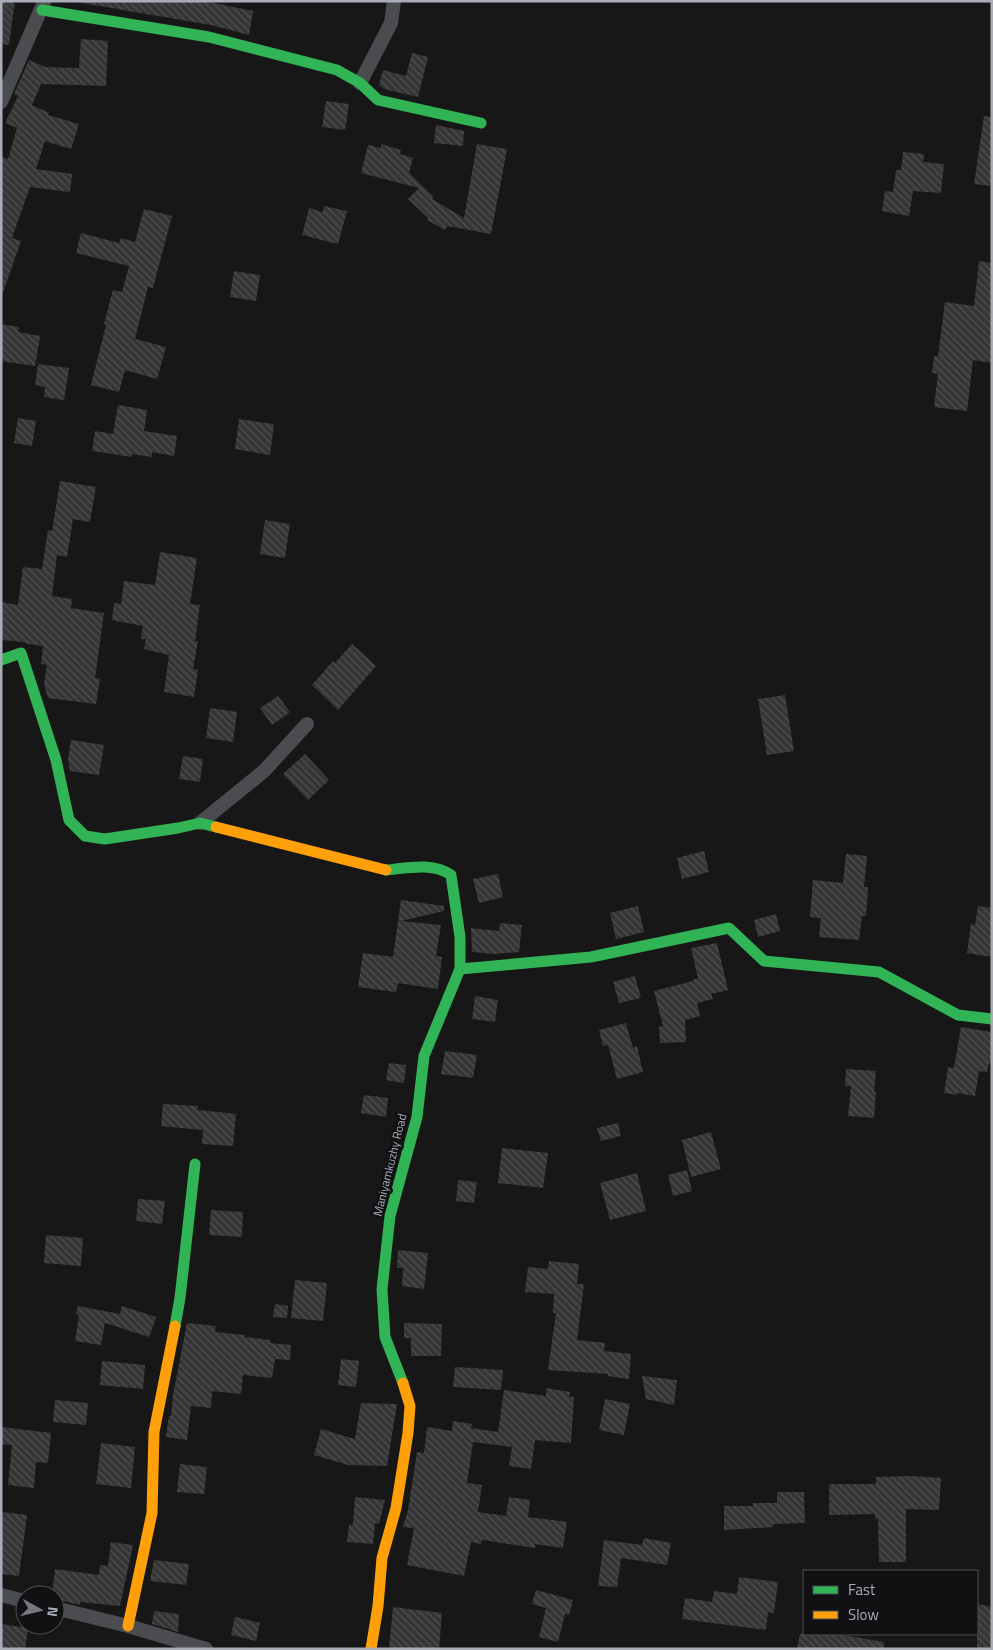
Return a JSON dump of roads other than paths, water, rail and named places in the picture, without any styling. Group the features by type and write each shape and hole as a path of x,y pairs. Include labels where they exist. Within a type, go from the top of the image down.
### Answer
{"street":[{"path":"360,83 391,23 394,1"},
{"path":"1,102 43,6 209,37 337,70 360,83 378,100 481,123"},
{"path":"1,660 21,653 56,760 70,820 85,836 105,839 200,823 264,771 307,724"},
{"name":"Maniyamkuzhy Road","path":"200,823 383,870 426,867 443,868 451,875 460,937 460,969 424,1056 417,1118 390,1216 382,1289 385,1336 410,1406 408,1433 396,1508 382,1558 378,1606 371,1649"},
{"path":"460,969 591,957 729,928 764,961 879,972 958,1015 992,1019"},
{"path":"128,1626 152,1513 154,1432 180,1298 195,1164"},
{"path":"1,1595 15,1598"},
{"path":"65,1610 128,1626 206,1649"}]}
